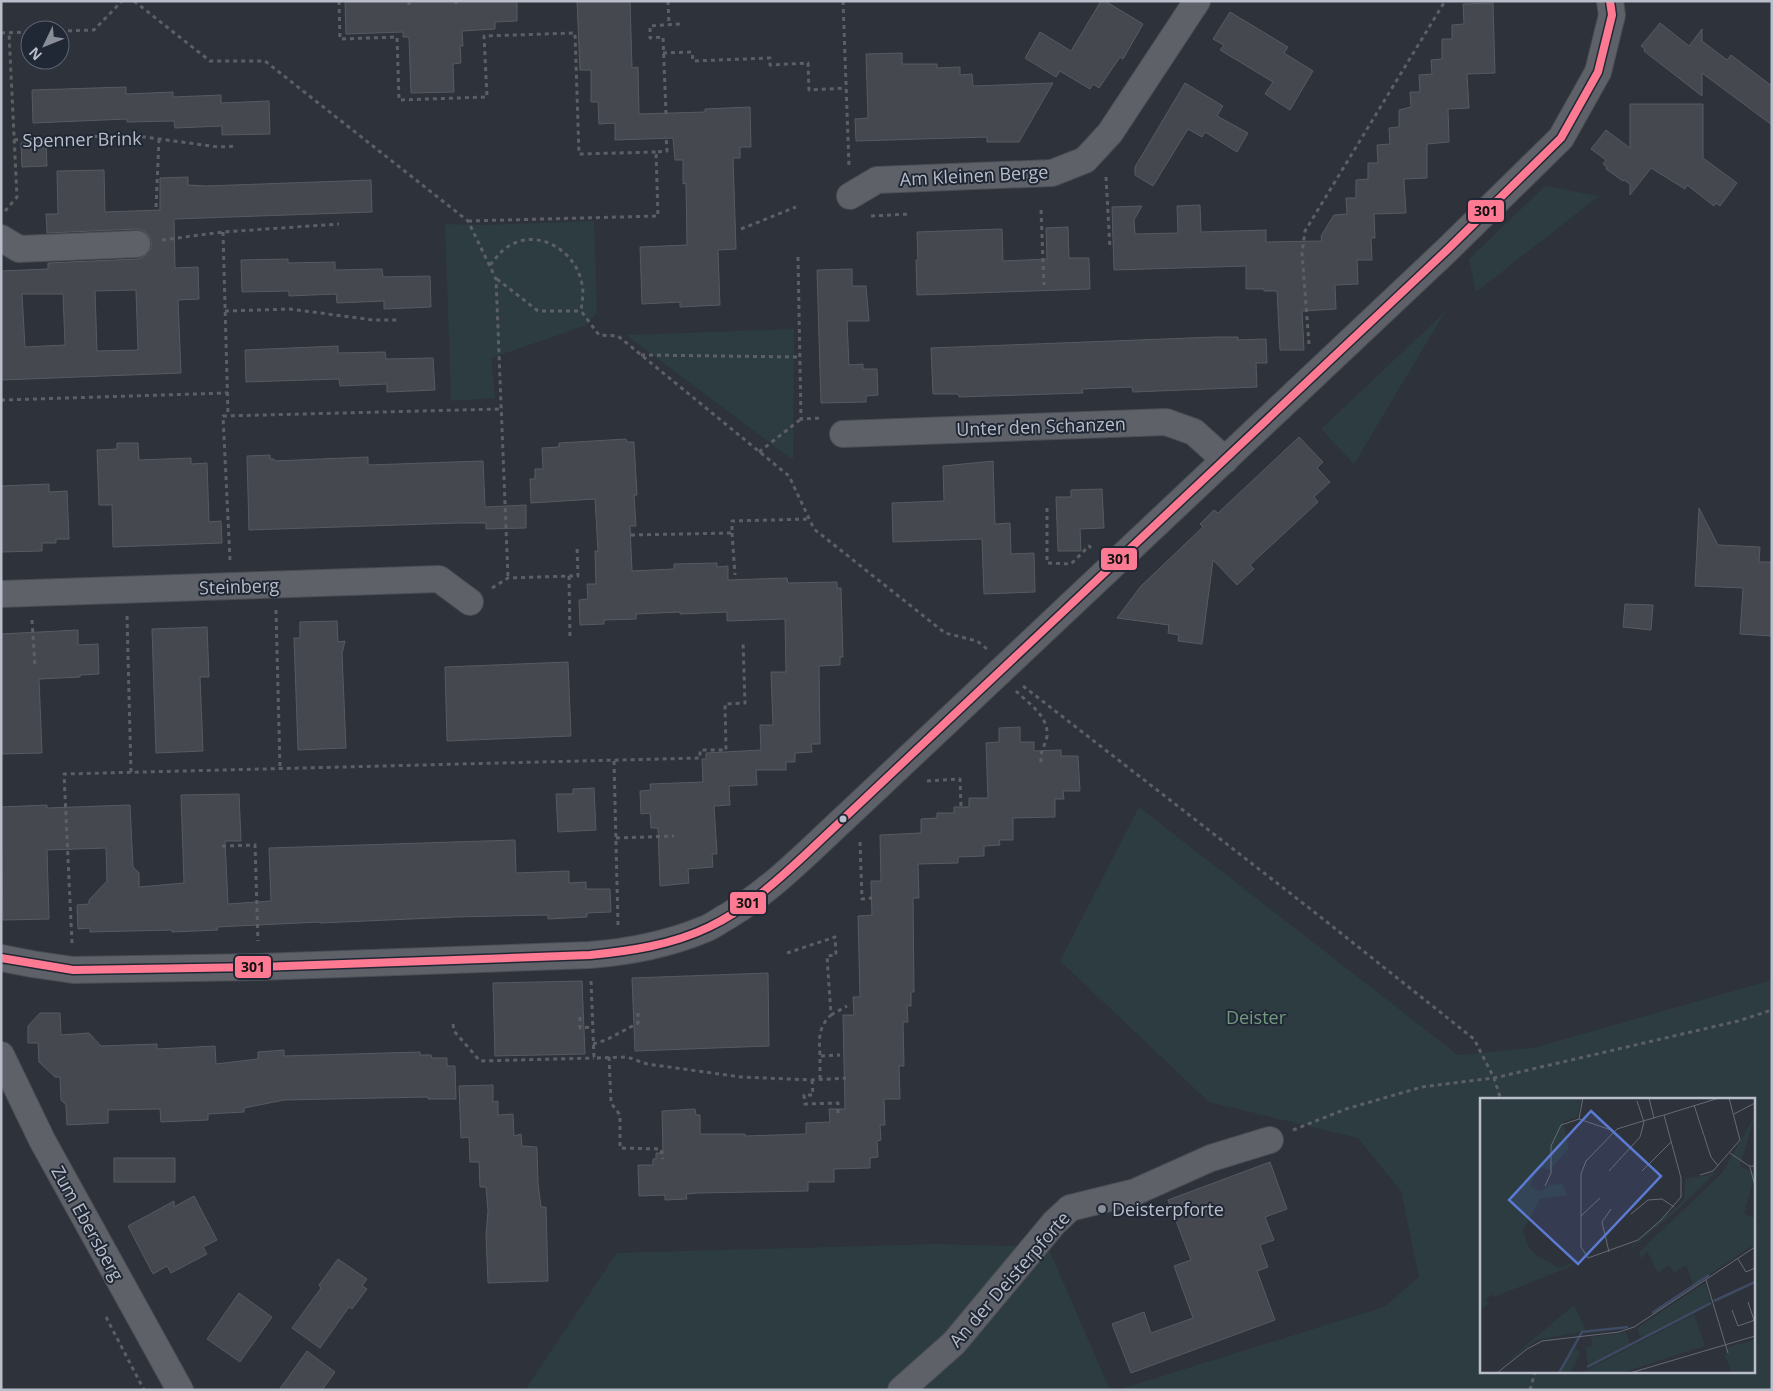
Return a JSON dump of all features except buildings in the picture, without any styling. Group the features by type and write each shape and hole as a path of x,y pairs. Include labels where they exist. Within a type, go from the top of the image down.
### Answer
{"street":[{"name":"Am Kleinen Berge","path":"850,196 877,180 1052,172 1085,160 1110,133 1197,1"},
{"path":"1,958 73,970 590,955 620,953 678,939 707,928 747,904 785,874 1447,250 1561,138 1598,72 1612,15 1610,1"},
{"path":"1,238 19,249 137,244"},
{"name":"Unter den Schanzen","path":"843,434 1166,422 1194,432 1225,460"},
{"name":"Steinberg","path":"1,594 439,579 470,602"},
{"name":"Zum Ebersberg","path":"1,1055 42,1140 180,1390"},
{"name":"An der Deisterpforte","path":"901,1390 954,1344 1054,1222 1070,1208 1135,1192 1211,1158 1270,1140"}],"path":[{"path":"70,31 94,30 122,1"},
{"path":"134,1 210,61 265,61 468,221 496,279 508,578"},
{"path":"339,1 340,39 397,37 399,100 487,97 484,36 575,33 579,154 667,151 666,136"},
{"path":"668,1 668,25"},
{"path":"843,1 850,196"},
{"path":"1312,377 1302,253 1305,231 1445,1"},
{"path":"666,114 663,37 650,38 650,26 681,24"},
{"path":"1,33 20,32"},
{"path":"9,33 14,140"},
{"path":"664,53 692,52 693,61 770,58 770,65 808,63 809,90 846,88"},
{"name":"Spenner Brink","path":"1,215 17,197 14,140 130,135 218,147 237,146"},
{"path":"156,207 159,139"},
{"path":"468,221 658,216 656,152"},
{"path":"1106,172 1110,249"},
{"path":"741,229 796,207"},
{"path":"1041,210 1044,286"},
{"path":"137,244 223,232 339,224"},
{"path":"223,232 228,415"},
{"path":"490,265 507,247 518,242 537,240 552,244 566,254 579,273 583,285 581,311 599,335 618,336 789,476 814,529 945,632 977,641 993,655"},
{"path":"798,257 801,419"},
{"path":"496,279 538,311 581,311"},
{"path":"225,311 290,309 373,320 400,320"},
{"path":"640,355 799,357"},
{"path":"1,400 228,393"},
{"path":"231,586 223,416 501,409"},
{"path":"759,452 801,419 826,418 843,434"},
{"path":"1047,508 1047,563 1071,564"},
{"path":"735,574 732,521 808,519"},
{"path":"630,535 732,532"},
{"path":"470,602 508,578 578,576 577,546"},
{"path":"569,576 570,638"},
{"path":"126,613 131,773"},
{"path":"32,617 34,667"},
{"path":"276,625 280,769"},
{"path":"72,928 64,774 700,758 700,750 726,750 725,704 745,703 743,642"},
{"path":"1009,685 1037,711 1045,725 1047,737 1040,752 1041,762"},
{"path":"1026,688 1474,1039 1494,1078 1499,1098"},
{"path":"614,761 618,934"},
{"path":"927,781 960,779 961,807"},
{"path":"616,838 674,836"},
{"path":"860,836 862,899 872,898"},
{"path":"222,846 255,845 258,950"},
{"path":"787,952 835,937 836,956 827,956 831,1016"},
{"path":"591,983 594,1058"},
{"path":"820,1079 820,1032 826,1020 847,1006"},
{"path":"1270,1140 1346,1109 1422,1087 1494,1078 1738,1021 1772,1010"},
{"path":"593,1044 606,1040 638,1023 638,1013"},
{"path":"580,1018 580,1028 593,1027"},
{"path":"453,1024 454,1031 480,1061 627,1057 647,1064 740,1077 812,1080 846,1078"},
{"path":"820,1056 840,1055"},
{"path":"609,1057 610,1103 620,1114 620,1148 661,1149 663,1159"},
{"path":"812,1080 813,1095 804,1095 805,1104 838,1103 838,1114"},
{"path":"1530,1390 1534,1374"}],"green space":[{"path":"1545,186 1599,196 1476,292 1469,259"},
{"path":"594,221 597,312 587,325 491,358 495,398 451,401 445,224 485,225"},
{"path":"1445,312 1354,464 1321,429"},
{"path":"794,329 793,460 626,335"},
{"name":"Deister","path":"1139,807 1458,1055 1533,1048 1772,980 1772,1390 1117,1390 1384,1307 1419,1277 1401,1191 1358,1138 1209,1102 1060,961"},
{"path":"936,1244 1048,1247 1110,1390 525,1390 617,1253"}],"transit line":[{"name":"301","path":"1,958 73,970 259,967 590,955 666,943 695,933 722,920 760,894 806,854 1447,250 1561,138 1598,72 1612,15 1610,1"}],"place":[{"name":"Deisterpforte","path":"1102,1209"}]}
